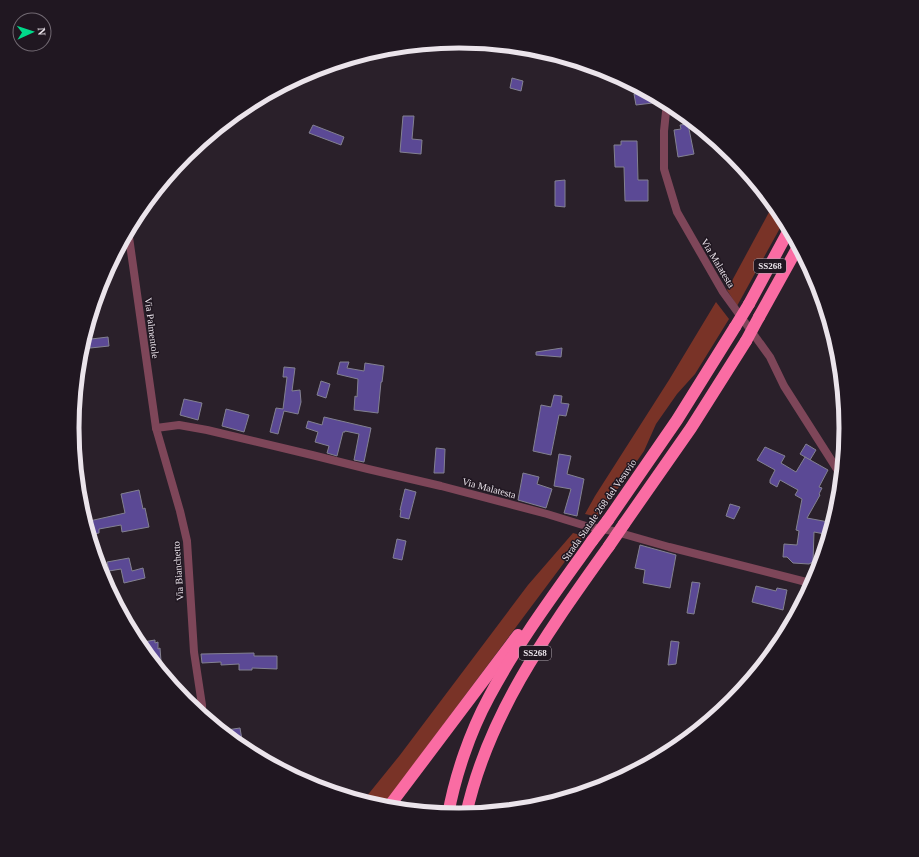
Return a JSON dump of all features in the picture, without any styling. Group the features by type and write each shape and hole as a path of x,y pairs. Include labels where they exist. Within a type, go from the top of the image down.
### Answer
{"highway":[{"name":"Strada Statale 268 del Vesuvio","path":"450,809 461,766 474,729 488,698 506,667 550,600 678,420 749,304 787,234"},
{"name":"SS268","path":"468,809 479,770 491,737 521,677 554,624 691,428 746,341 796,251"},
{"path":"391,803 507,649 550,600"},
{"path":"475,808 479,770"}],"street":[{"name":"Via Malatesta","path":"666,109 664,131 664,169 677,212 723,292 770,357 784,386 838,470"},
{"name":"Via Palmentole","path":"129,239 156,428"},
{"name":"Via Malatesta","path":"156,428 179,425 230,435 441,486 807,582"},
{"name":"Via Bianchetto","path":"156,428 178,505 186,541 192,631 202,709"}],"shaded area":[{"path":"770,210 781,226 737,306 727,290"},
{"path":"716,302 729,319 695,374 677,394 656,424 644,451 598,517 585,514 669,380"},
{"path":"573,533 584,536 385,802 366,797 400,755 528,585"}],"building":[{"path":"512,78 523,81 521,91 510,88"},
{"path":"639,93 656,103 636,105 634,94"},
{"path":"403,116 414,116 412,139 422,140 421,154 400,152"},
{"path":"313,125 344,137 341,145 309,133"},
{"path":"680,125 688,125 694,154 678,157 674,130 681,129"},
{"path":"621,141 637,141 638,180 648,180 648,201 625,201 624,167 615,167 614,145 621,145"},
{"path":"565,180 565,207 555,206 555,181"},
{"path":"108,337 109,346 87,348 90,339"},
{"path":"562,348 561,357 536,355 536,352"},
{"path":"340,362 349,362 347,368 364,371 365,363 384,366 378,413 354,410 355,396 357,397 358,379 337,374"},
{"path":"284,367 295,368 292,391 300,390 301,402 298,414 284,411 278,434 270,432 276,408 283,409 287,377 283,377"},
{"path":"321,381 330,384 326,398 317,395"},
{"path":"554,395 562,396 561,403 569,404 566,416 559,415 551,455 533,451 541,405 551,407"},
{"path":"184,399 202,403 198,420 180,415"},
{"path":"226,409 249,415 244,432 222,426"},
{"path":"324,417 371,428 364,462 354,460 359,434 345,431 343,432 337,456 327,453 329,446 315,442 318,432 306,428 308,421 322,425"},
{"path":"806,444 816,450 810,460 800,454"},
{"path":"765,447 785,456 781,463 796,472 805,457 828,470 819,487 822,488 819,494 820,495 807,518 828,522 825,534 814,532 813,562 809,564 793,563 787,557 783,557 784,544 797,545 799,531 796,530 802,499 795,495 798,490 780,480 777,487 770,483 775,470 757,460"},
{"path":"436,448 445,449 444,473 434,473"},
{"path":"559,454 571,456 567,474 584,479 577,516 564,513 571,489 554,486"},
{"path":"523,473 539,477 537,484 552,489 546,508 518,500"},
{"path":"405,489 416,492 409,519 400,517 400,510"},
{"path":"139,490 149,527 122,532 121,525 99,529 99,533 94,534 90,521 125,513 121,494"},
{"path":"730,504 740,507 734,519 726,516"},
{"path":"397,539 406,541 402,560 393,558"},
{"path":"640,545 676,555 670,588 643,583 645,570 635,568"},
{"path":"129,558 132,571 143,568 145,578 124,583 121,569 109,571 107,562"},
{"path":"692,582 700,583 694,614 687,613"},
{"path":"756,586 776,591 777,588 787,590 783,610 752,602"},
{"path":"155,640 155,643 158,642 161,664 158,660 144,642"},
{"path":"671,641 679,642 676,664 668,665"},
{"path":"254,653 254,656 277,656 277,669 252,668 252,670 239,670 239,664 221,665 221,662 202,663 201,654"},
{"path":"240,728 242,740 241,740 228,730"}]}
